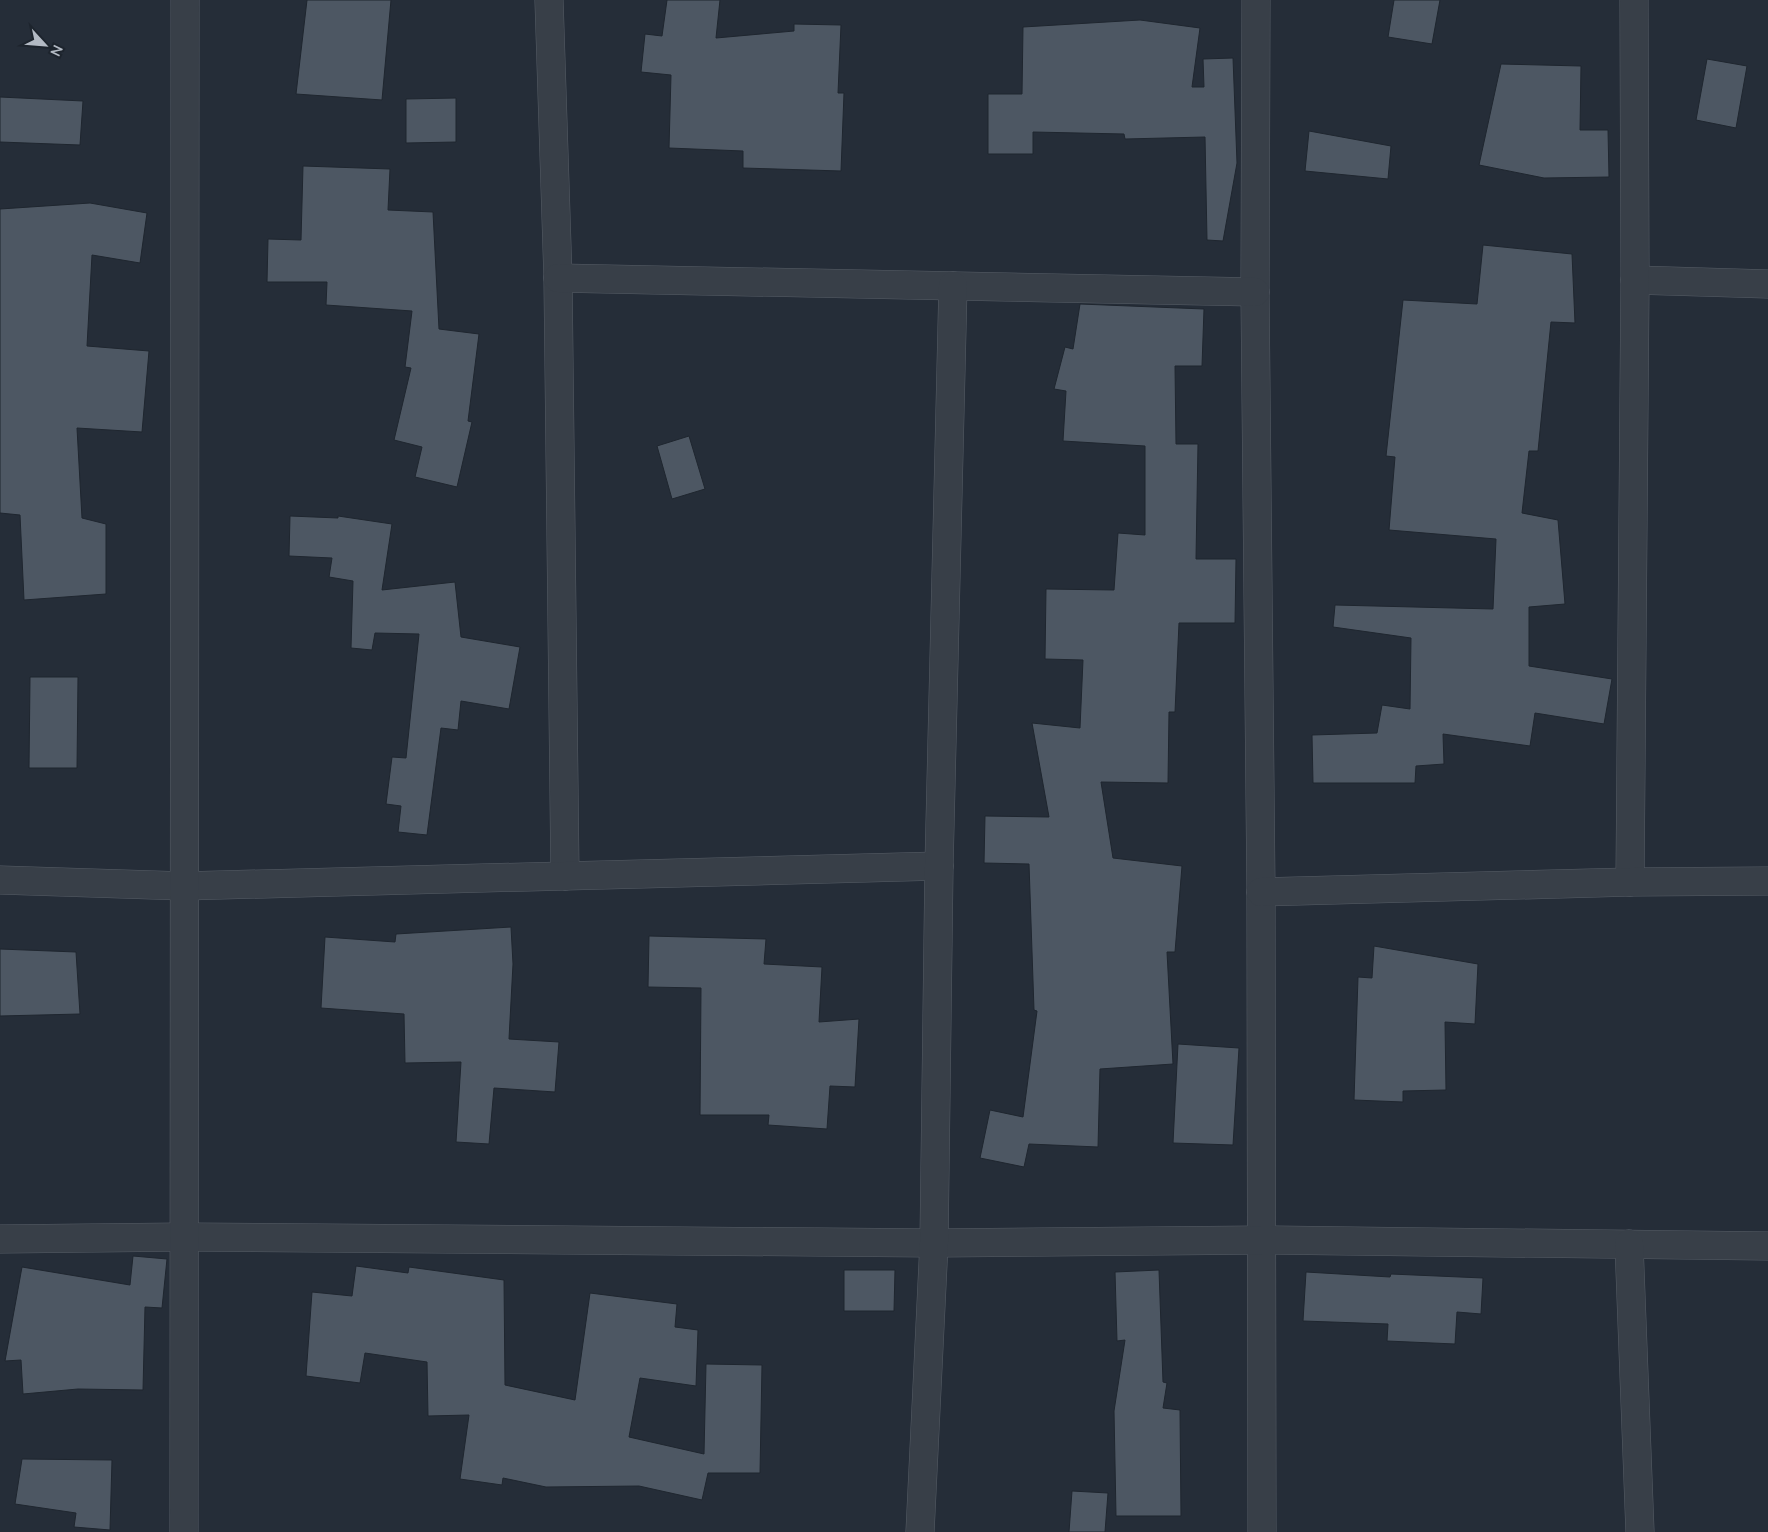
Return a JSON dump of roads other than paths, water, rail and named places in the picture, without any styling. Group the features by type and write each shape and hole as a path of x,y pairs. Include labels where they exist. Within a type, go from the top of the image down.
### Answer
{"street":[{"path":"184,1532 185,0"},
{"path":"549,0 558,278 565,876"},
{"path":"1256,0 1254,292 1261,892 1262,1532"},
{"path":"1630,882 1635,280 1634,0"},
{"path":"558,278 1254,292"},
{"path":"1635,280 1768,284"},
{"path":"920,1532 934,1243 939,866 953,286"},
{"path":"0,880 184,886 939,866"},
{"path":"1261,892 1630,882 1768,881"},
{"path":"0,1239 184,1237 934,1243 1262,1240 1768,1246"},
{"path":"1629,1244 1640,1532"}]}
